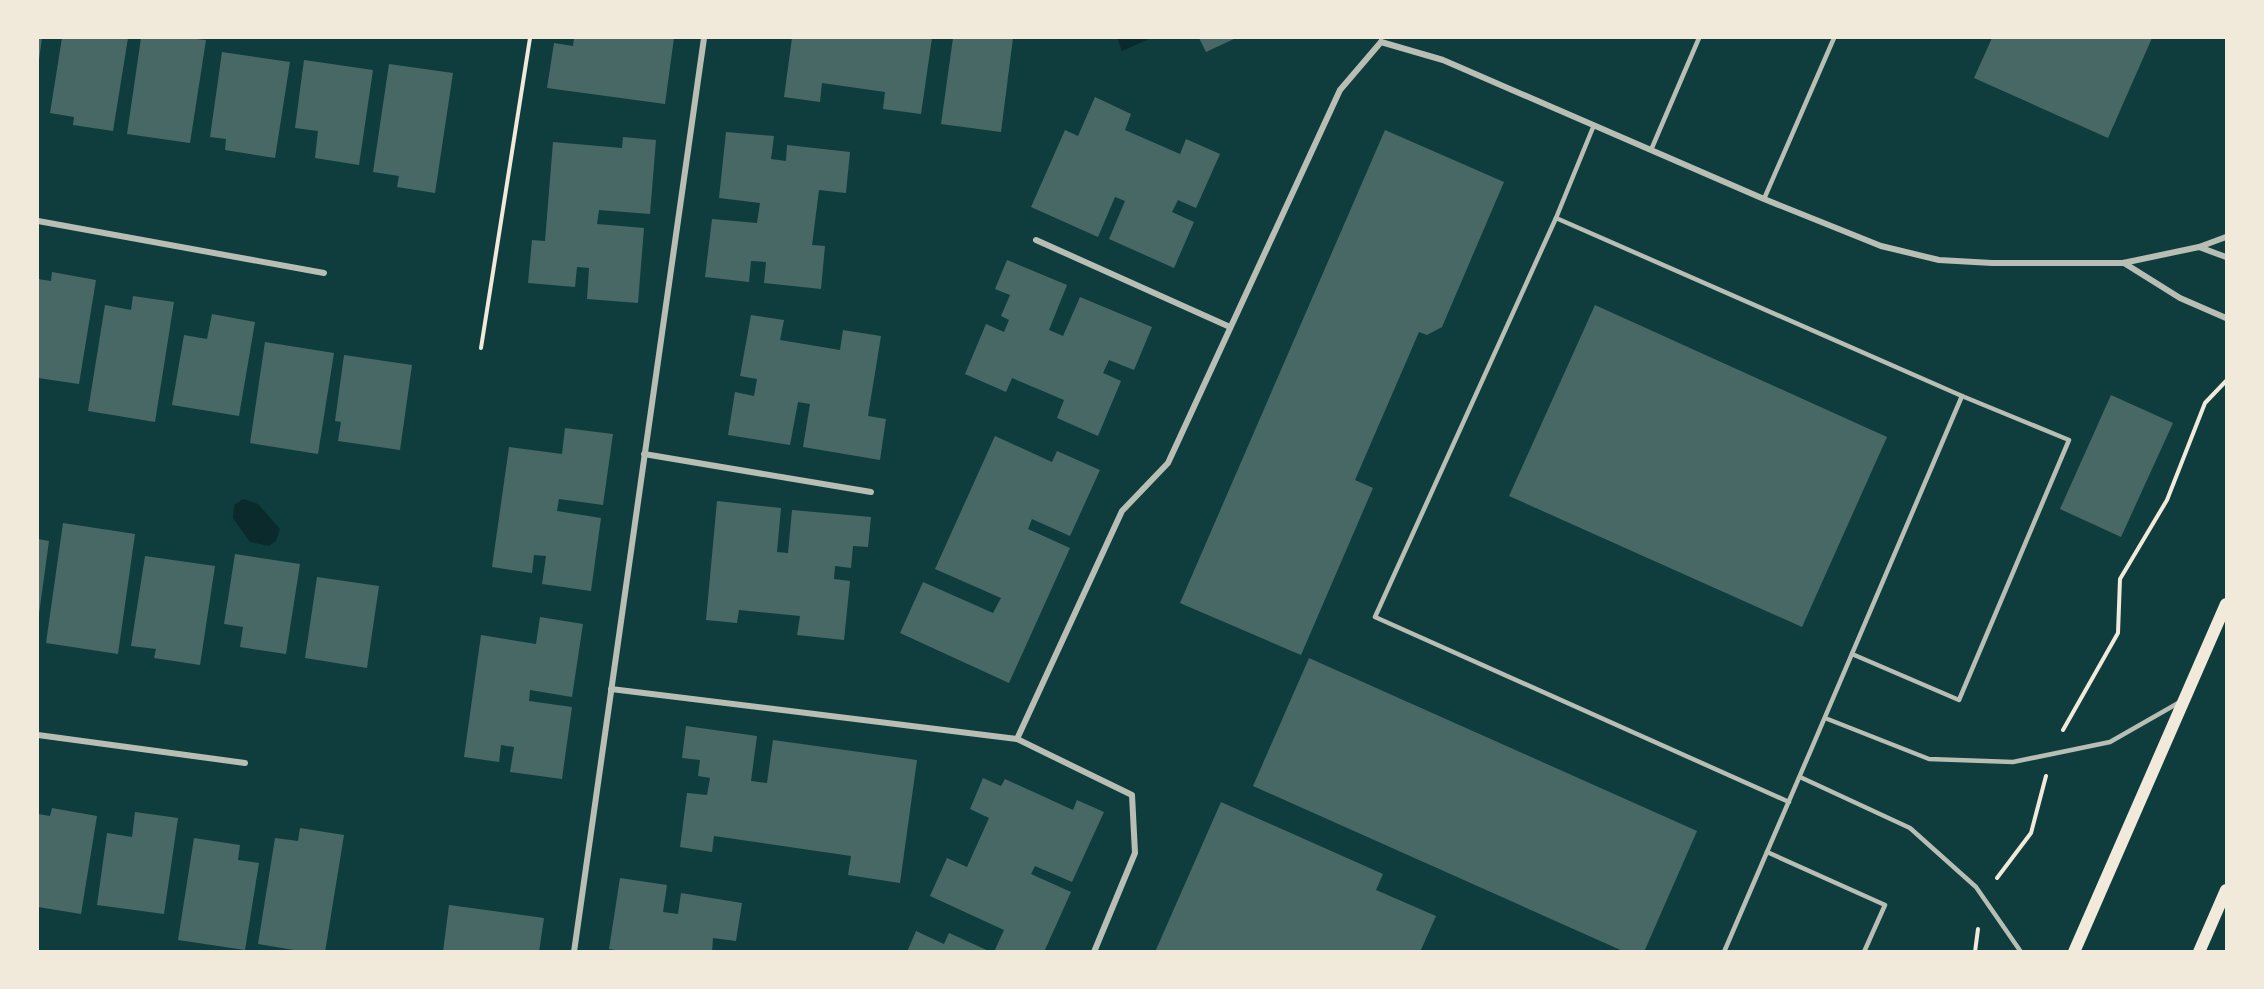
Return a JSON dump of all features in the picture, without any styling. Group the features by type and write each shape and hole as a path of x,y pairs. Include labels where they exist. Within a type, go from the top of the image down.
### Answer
{"main road":[{"path":"2074,951 2226,604"},
{"path":"2199,951 2226,890"}],"street":[{"path":"573,951 704,38"},
{"path":"1017,739 1122,511 1168,463 1340,90 1381,40 1443,60 1764,199 1881,246 1939,260 1992,263 2123,262 2199,247 2226,237"},
{"path":"38,221 324,273"},
{"path":"1036,240 1230,327"},
{"path":"2199,247 2226,257"},
{"path":"2123,262 2181,298 2226,318"},
{"path":"644,454 871,492"},
{"path":"611,689 1017,739 1132,795 1135,853 1094,951"},
{"path":"38,735 245,763"}],"lane":[{"path":"1651,150 1699,38"},
{"path":"1764,199 1834,38"},
{"path":"1594,124 1556,218 1375,617 1789,802"},
{"path":"1556,218 1962,396 2069,440 1959,700 1852,654"},
{"path":"1724,951 1962,396"},
{"path":"1825,718 1929,759 2013,762 2110,742 2185,699"},
{"path":"1800,777 1910,828 1976,887 2021,951"},
{"path":"1767,852 1885,905 1864,951"}],"path":[{"path":"481,348 530,38"},
{"path":"1975,951 1983,897 2031,833 2052,754 2059,737 2118,633 2120,579 2167,500 2205,403 2226,381"}],"water":[{"path":"1117,38 1151,38 1122,51"},
{"path":"243,499 258,504 280,529 276,541 269,546 250,542 233,518 234,505"}],"building":[{"path":"38,38 42,38 39,60 38,60"},
{"path":"62,38 128,38 113,131 73,125 74,117 50,113"},
{"path":"141,38 206,40 190,143 127,134"},
{"path":"574,38 674,38 665,104 547,88 554,43 573,46"},
{"path":"792,38 932,38 921,114 883,109 885,92 822,83 820,102 784,97"},
{"path":"953,38 1013,38 1001,132 941,124"},
{"path":"1199,38 1236,38 1206,52"},
{"path":"1992,38 2152,38 2108,138 1974,78"},
{"path":"222,52 290,62 275,158 225,150 226,139 210,137"},
{"path":"304,60 373,70 359,165 315,158 318,131 295,128"},
{"path":"389,64 453,73 435,193 397,187 399,176 373,172"},
{"path":"1095,97 1131,114 1125,130 1180,154 1186,139 1220,154 1196,208 1178,200 1172,212 1194,222 1174,268 1109,239 1125,201 1115,197 1098,237 1031,207 1065,130 1078,136"},
{"path":"1385,130 1504,182 1442,327 1427,335 1419,332 1355,480 1373,488 1301,655 1180,603"},
{"path":"726,132 774,136 771,159 786,161 787,145 850,152 846,193 819,190 812,245 825,246 821,289 764,283 766,262 751,261 749,282 705,277 712,219 757,223 760,203 719,198"},
{"path":"623,137 656,140 650,214 599,210 597,224 644,228 638,303 587,299 589,268 577,267 575,287 528,283 532,240 545,241 553,142 622,148"},
{"path":"1007,260 1067,285 1049,330 1063,336 1080,297 1152,327 1134,370 1109,360 1103,373 1121,381 1098,436 1057,418 1064,400 1012,378 1006,392 965,374 986,324 1004,332 1009,320 1001,316 1010,295 995,289"},
{"path":"52,272 96,280 79,384 38,378 38,279 51,281"},
{"path":"133,296 174,302 155,422 88,411 105,305 131,310"},
{"path":"1595,305 1887,437 1802,627 1509,496"},
{"path":"212,314 255,322 239,416 172,405 184,335 207,339"},
{"path":"751,315 784,320 780,340 840,350 843,330 881,336 868,416 886,419 880,460 803,447 810,404 798,402 790,445 728,435 735,392 754,396 757,379 740,376"},
{"path":"265,342 334,353 318,454 250,443"},
{"path":"344,355 412,365 400,450 338,441 341,422 335,421"},
{"path":"2111,395 2173,423 2121,537 2060,509"},
{"path":"565,428 613,434 603,505 559,499 557,511 601,518 591,591 542,584 546,556 534,555 532,573 492,567 509,447 562,454"},
{"path":"995,436 1052,462 1057,451 1100,470 1070,536 1032,519 1028,529 1070,548 1009,683 900,633 923,582 993,613 1001,598 935,569"},
{"path":"717,501 781,508 777,552 788,553 792,510 871,517 868,547 853,546 851,568 835,566 834,579 850,581 844,640 797,635 800,616 739,610 737,623 706,620"},
{"path":"63,523 135,534 118,654 46,643"},
{"path":"38,539 49,541 39,614 38,614"},
{"path":"235,554 300,564 286,654 240,647 243,627 224,624"},
{"path":"145,556 215,566 200,665 154,658 156,649 131,646"},
{"path":"317,577 379,586 367,668 305,658"},
{"path":"540,617 583,624 572,697 530,690 529,701 572,707 562,779 510,772 514,747 501,745 499,762 464,757 481,635 536,644"},
{"path":"1309,658 1697,831 1644,952 1625,952 1253,786"},
{"path":"686,726 757,736 751,781 767,783 773,740 917,760 900,883 848,875 851,856 714,836 712,852 680,847 687,793 707,795 710,778 698,776 700,760 682,758"},
{"path":"983,778 1001,786 1005,779 1073,810 1077,800 1104,812 1072,882 1035,866 1031,874 1071,892 1044,952 994,952 1004,930 930,896 947,858 967,867 989,818 970,809"},
{"path":"1221,802 1383,874 1376,890 1436,916 1420,952 1155,952"},
{"path":"52,808 97,816 81,914 38,907 38,814 50,816"},
{"path":"135,812 178,818 164,914 97,905 107,833 132,837"},
{"path":"300,828 344,835 325,952 306,952 258,944 275,838 298,841"},
{"path":"194,838 240,845 238,860 259,863 245,950 178,940"},
{"path":"620,878 667,885 663,912 678,914 681,893 742,903 736,941 713,938 712,952 627,952 609,949"},
{"path":"449,905 544,918 539,952 443,952"},
{"path":"916,931 944,944 949,933 991,952 907,952"}]}
